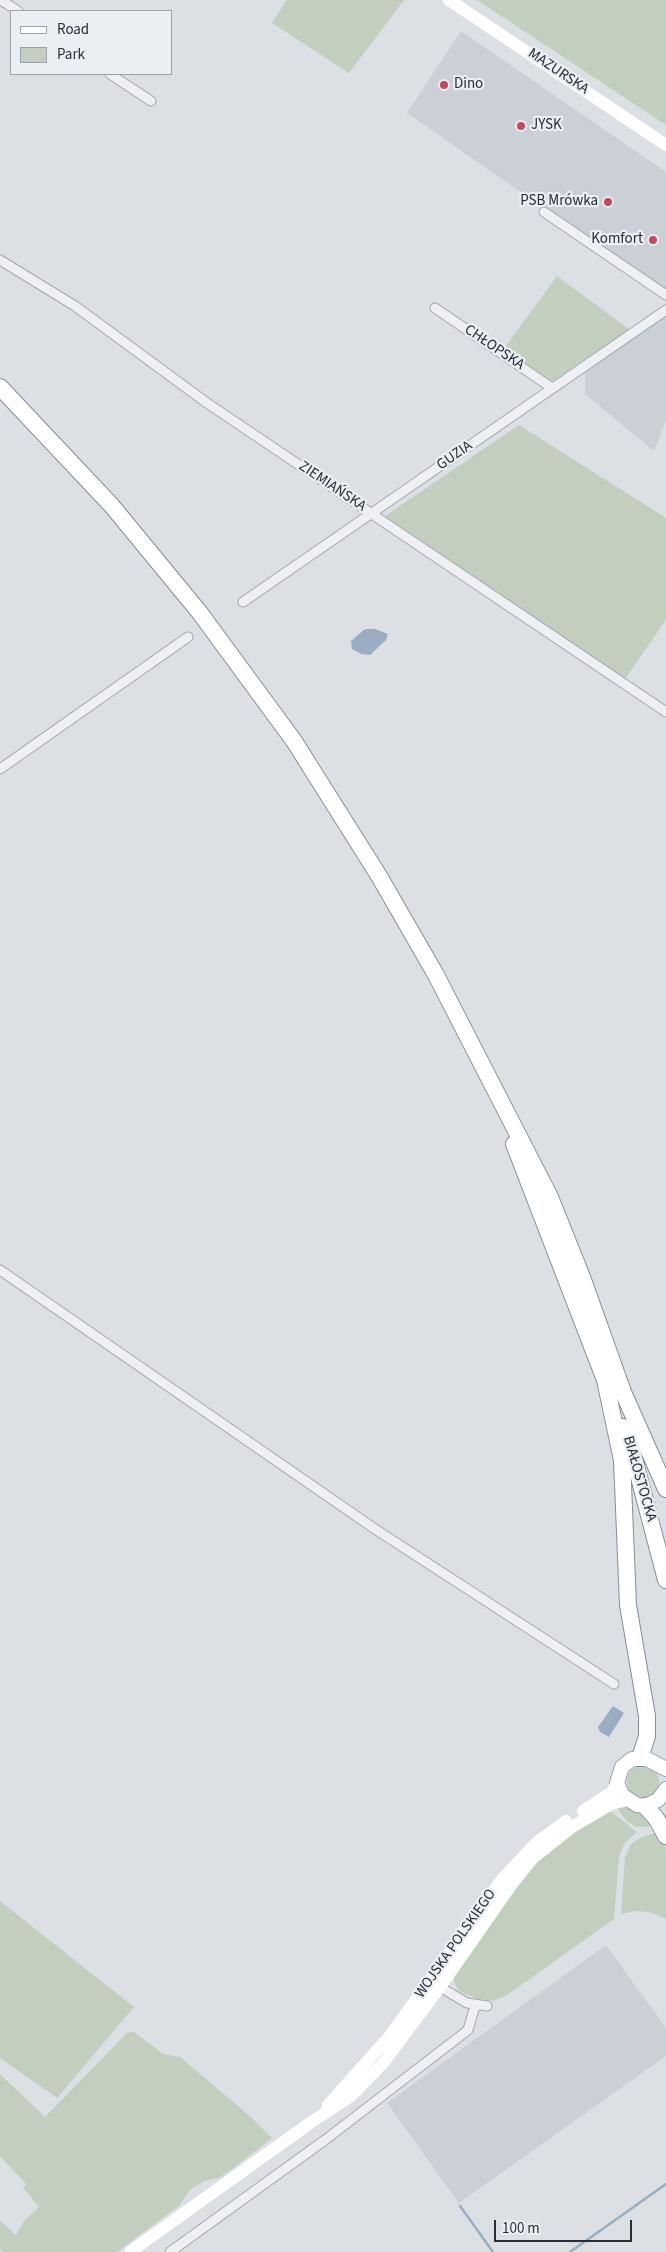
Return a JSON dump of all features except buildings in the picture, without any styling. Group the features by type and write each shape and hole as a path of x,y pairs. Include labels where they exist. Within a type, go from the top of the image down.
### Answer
{"highway":[{"path":"0,388 112,506 200,613 294,742 379,876 427,958 485,1073 518,1130 550,1197 582,1277 623,1392 666,1489"},
{"path":"485,1073 568,1281 605,1380 622,1460 628,1604 647,1716 647,1736 640,1758"},
{"name":"BIAŁOSTOCKA","path":"605,1380 631,1447 666,1580"},
{"name":"BIAŁOSTOCKA","path":"623,1392 666,1541"},
{"path":"645,1806 656,1818 666,1836"}],"main road":[{"name":"MAZURSKA","path":"449,0 666,145"},
{"path":"666,1769 648,1759 632,1759 622,1767 617,1783 619,1789 628,1800 637,1805 645,1806 658,1800 666,1789"},
{"name":"WOJSKA POLSKIEGO","path":"435,1984 490,1895 528,1850 547,1834 612,1792 617,1783"},
{"name":"WOJSKA POLSKIEGO","path":"130,2252 310,2123 340,2094 435,1984 533,1858 572,1827 611,1804 628,1800"}],"street":[{"path":"2,0 17,10"},
{"path":"112,75 151,101"},
{"path":"544,212 666,295"},
{"name":"ZIEMIAŃSKA","path":"0,260 75,306 207,403 666,712"},
{"name":"CHŁOPSKA","path":"435,308 552,388"},
{"name":"GUZIA","path":"243,602 666,310"},
{"path":"0,768 188,637"},
{"path":"0,1270 375,1529 614,1684"},
{"path":"435,1984 474,2006 487,2006"},
{"path":"170,2252 326,2140 468,2030 474,2006"}],"shaded area":[{"path":"461,31 666,172 666,293 407,113"},
{"path":"661,318 666,318 666,420 654,451 585,394 585,372"},
{"path":"606,1945 666,2028 666,2056 459,2203 387,2103"}],"green space":[{"path":"287,0 404,0 349,73 272,23"},
{"path":"477,0 666,0 666,125"},
{"path":"557,276 630,330 551,382 503,350"},
{"path":"519,425 666,518 666,620 625,679 385,516"},
{"path":"643,1766 649,1767 654,1771 658,1776 658,1788 654,1793 649,1797 643,1798 637,1797 632,1793 628,1788 627,1782 628,1776 632,1771 637,1767"},
{"path":"616,1807 625,1807 647,1815 655,1824 646,1827 635,1827 626,1820"},
{"path":"609,1810 637,1832 624,1844 619,1857 614,1919 507,1995 493,2001 477,1999 459,1991 454,1982 455,1974 514,1887 546,1851"},
{"path":"658,1832 666,1849 666,1919 650,1912 634,1911 621,1914 625,1857 631,1844 642,1837"},
{"path":"0,1901 134,2007 57,2098 0,2058"},
{"path":"128,2032 134,2032 163,2054 180,2057 251,2117 272,2138 231,2170 218,2178 204,2181 190,2190 180,2205 117,2252 3,2252 0,2249 0,2221 16,2235 24,2221 39,2207 23,2188 26,2184 0,2156 0,2074 45,2117"}],"water":[{"path":"365,629 375,629 388,634 386,640 370,655 361,654 352,649 351,641"},
{"path":"613,1706 624,1713 609,1737 600,1732 598,1727"}],"waterway":[{"path":"570,2252 666,2184"},
{"path":"460,2206 493,2252"}],"place":[{"name":"Dino","path":"444,85"},
{"name":"JYSK","path":"521,126"},
{"name":"PSB Mrówka","path":"608,202"},
{"name":"Komfort","path":"653,240"}]}
